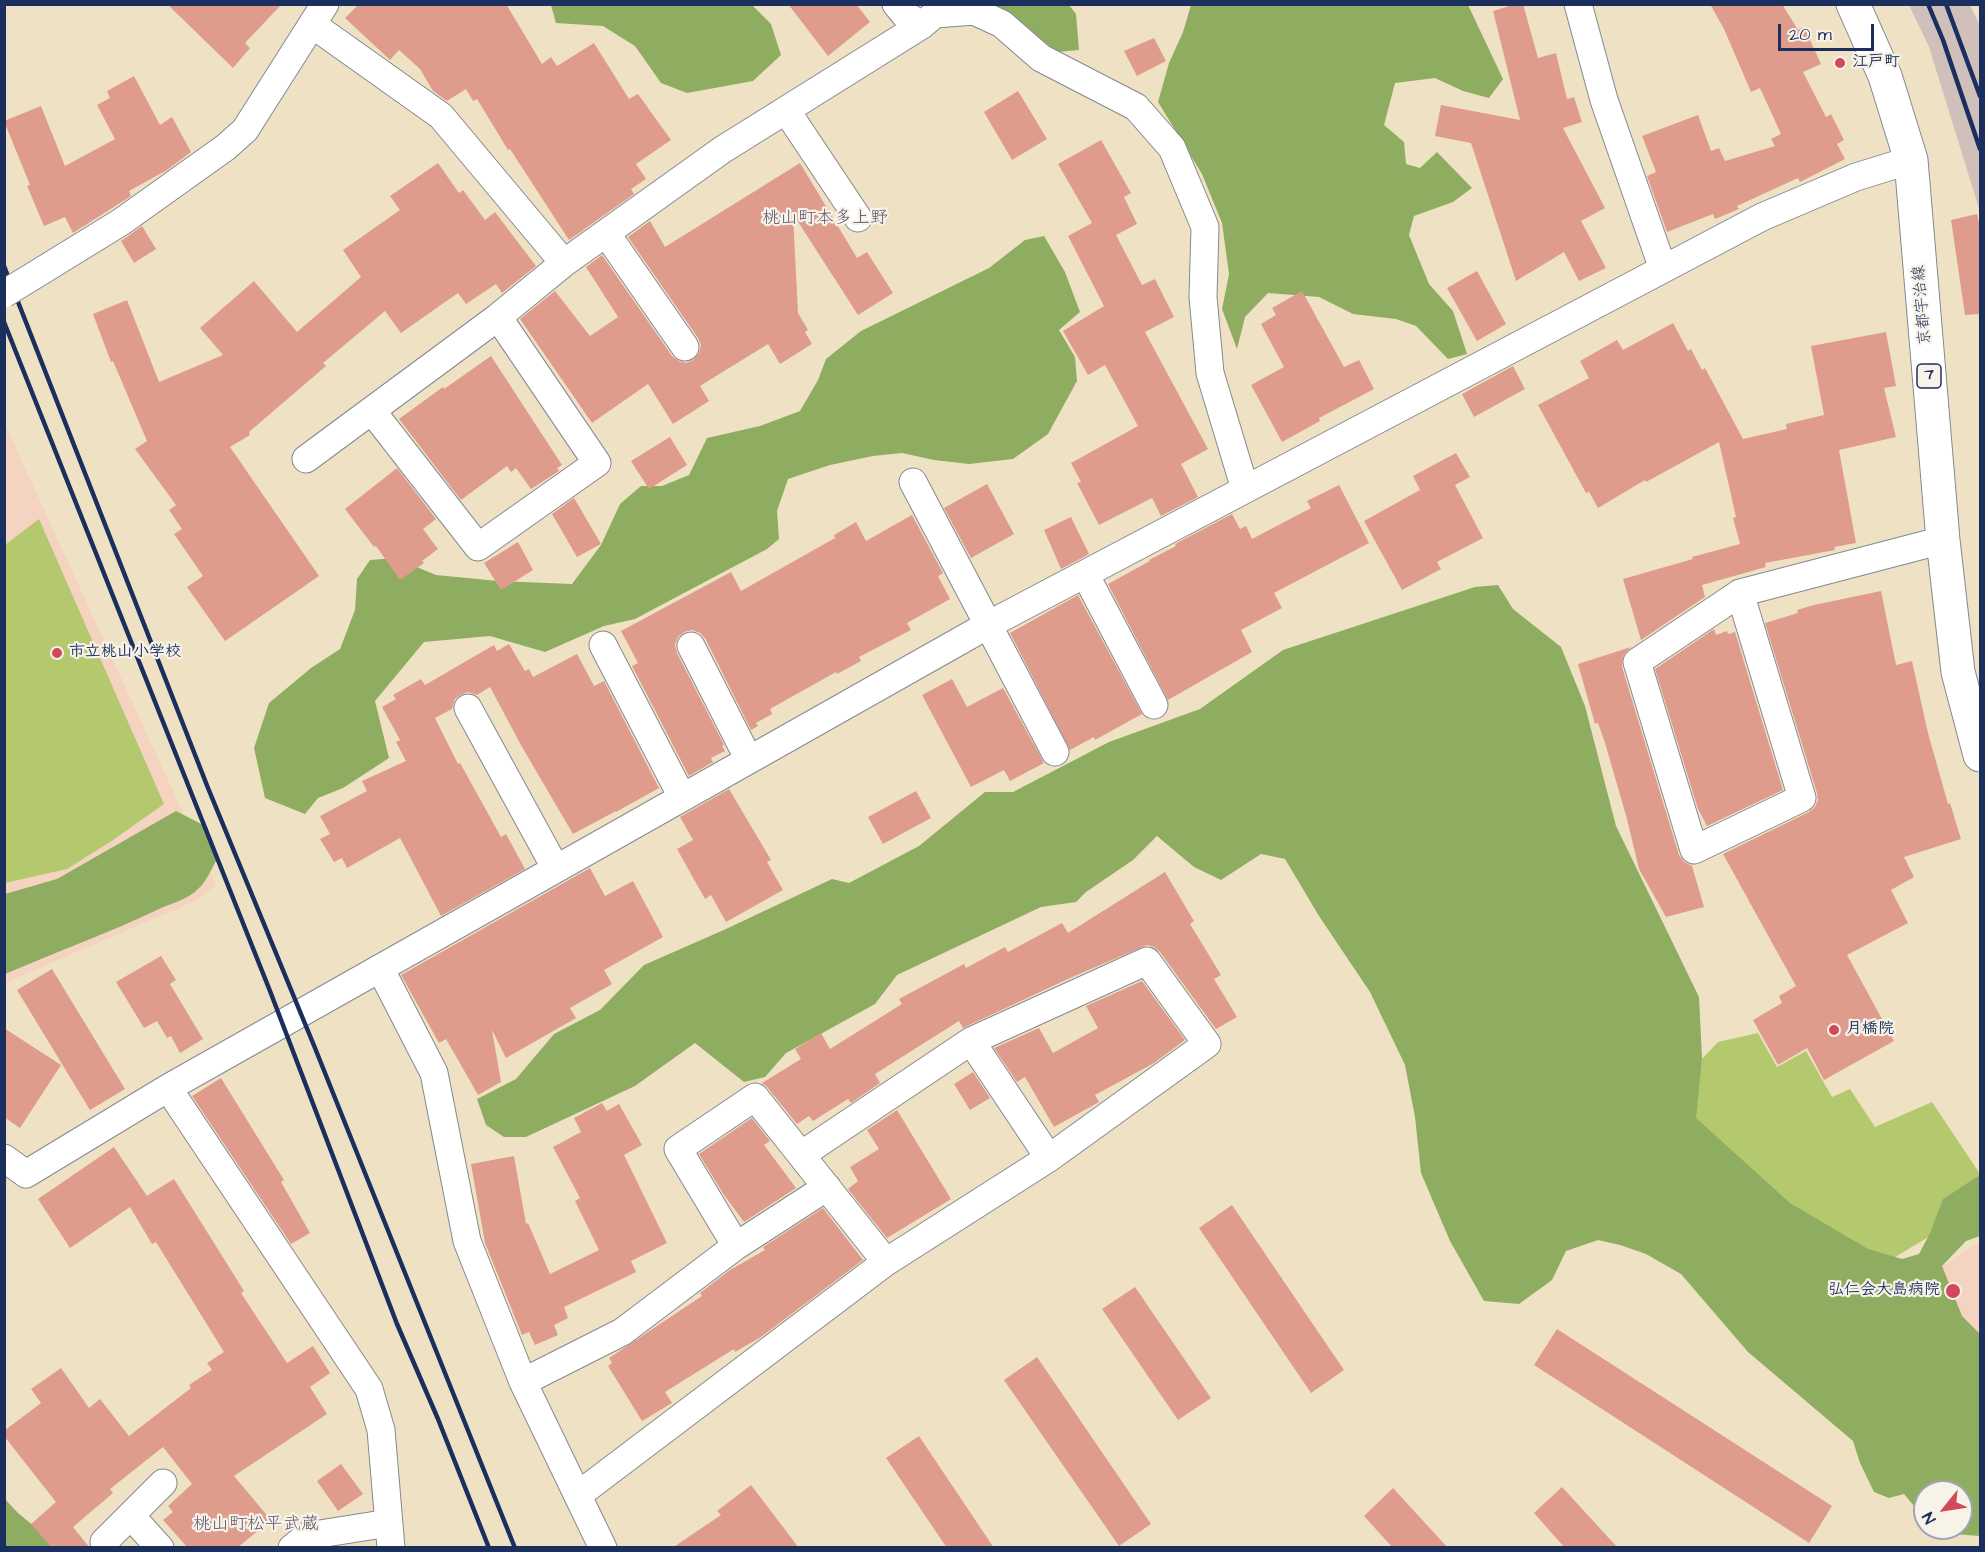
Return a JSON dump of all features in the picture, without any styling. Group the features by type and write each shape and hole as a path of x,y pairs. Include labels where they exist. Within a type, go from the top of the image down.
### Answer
{"main road":[{"name":"京都宇治線","path":"1853,4 1885,76 1911,160 1943,540 1958,672 1980,755"}],"street":[{"path":"897,4 905,15 922,25"},
{"path":"1578,4 1604,100 1663,268"},
{"path":"306,459 498,317 564,263 722,150 922,25 935,14 974,11 1002,24 1041,58 1136,107 1172,148 1205,228 1203,297 1210,373 1245,489"},
{"path":"4,294 121,222 226,147 245,130 319,15 393,83 441,116 564,263"},
{"path":"786,110 858,218"},
{"path":"4,1158 26,1174 168,1088 988,625 1762,216 1856,177 1911,160"},
{"path":"606,233 685,347"},
{"path":"372,411 478,547 597,463 498,317"},
{"path":"913,482 1055,752"},
{"path":"1740,593 1802,798 1694,850 1637,662 1740,593 1943,540"},
{"path":"1085,574 1154,705"},
{"path":"603,645 682,797"},
{"path":"691,646 749,760"},
{"path":"468,708 556,868"},
{"path":"578,1495 886,1262 1049,1158 1208,1044 1147,961 971,1041 801,1155"},
{"path":"380,968 434,1073 467,1241 523,1382 603,1548"},
{"path":"971,1041 1049,1158"},
{"path":"168,1088 369,1389 381,1430 390,1536 307,1536 292,1548"},
{"path":"736,1246 678,1149 755,1097 886,1262"},
{"path":"523,1382 622,1332 736,1246 826,1187"},
{"path":"104,1542 163,1483"},
{"path":"131,1516 160,1548"}],"shaded area":[{"path":"1909,5 1970,5 1980,26 1980,212 1929,47"},
{"name":"市立桃山小学校","path":"4,422 216,885 195,901 5,983"},
{"name":"弘仁会大島病院","path":"1980,1242 1980,1360 1929,1275"}],"green space":[{"path":"551,5 752,5 771,24 781,55 753,81 687,93 661,83 635,46 603,26 556,23"},
{"path":"992,5 1069,5 1076,14 1079,50 1057,52 1022,24"},
{"path":"1191,5 1468,5 1503,79 1489,98 1463,91 1435,78 1395,83 1384,125 1404,142 1406,164 1420,168 1437,152 1472,188 1453,202 1414,216 1409,235 1429,284 1453,311 1467,354 1448,359 1416,326 1396,319 1353,314 1319,297 1268,293 1245,317 1237,349 1222,309 1229,274 1222,223 1202,174 1158,102 1169,63 1183,32"},
{"path":"1044,236 1065,272 1080,312 1059,330 1075,357 1077,381 1048,434 1013,459 969,464 902,453 873,456 830,465 788,479 777,511 779,539 767,549 635,619 604,626 545,652 490,636 424,642 375,701 389,758 343,788 318,798 305,814 265,798 254,748 269,703 311,668 340,649 355,610 357,579 370,560 395,558 436,575 498,581 572,584 601,545 620,504 641,486 662,486 689,475 707,438 760,426 800,411 818,380 826,359 861,331 989,268 1025,240"},
{"path":"39,519 164,804 67,869 5,883 5,545"},
{"path":"1498,585 1513,609 1561,647 1585,706 1616,826 1699,997 1702,1058 1696,1118 1790,1203 1868,1249 1902,1259 1919,1254 1943,1199 1980,1175 1980,1236 1966,1241 1942,1266 1962,1316 1980,1334 1980,1536 1973,1535 1973,1480 1913,1480 1913,1505 1904,1494 1889,1498 1874,1492 1860,1463 1853,1441 1748,1352 1681,1274 1646,1254 1598,1240 1566,1251 1552,1280 1519,1304 1484,1301 1450,1241 1421,1173 1415,1117 1405,1065 1370,992 1319,916 1285,859 1261,854 1221,880 1194,867 1157,836 1133,860 1086,892 1076,902 1041,907 897,975 875,1004 786,1053 765,1077 744,1082 695,1043 635,1086 526,1137 504,1137 486,1125 477,1099 516,1079 554,1034 600,1010 644,965 832,879 849,883 919,846 985,792 1013,792 1109,742 1200,709 1283,650 1475,587"},
{"path":"176,811 207,827 217,859 205,881 191,895 5,974 5,894 57,879"},
{"path":"1758,1033 1777,1067 1806,1051 1832,1097 1850,1089 1875,1127 1932,1102 1980,1174 1980,1197 1950,1224 1862,1277 1683,1125 1675,1087 1718,1042"},
{"path":"4,1498 18,1513 59,1547 5,1547"}],"building":[{"path":"167,4 282,4 245,43 250,48 233,68"},
{"path":"506,4 542,64 551,57 557,66 594,43 629,99 638,94 671,140 636,164 646,179 631,189 634,194 569,240 510,149 508,150 477,99 473,101 466,89 447,101 433,91 420,69 399,50 390,60 345,18 358,5"},
{"path":"788,4 856,4 870,22 828,56"},
{"path":"1523,4 1538,58 1556,53 1567,99 1574,97 1582,122 1563,128 1605,208 1581,221 1606,268 1579,281 1564,252 1516,281 1471,143 1435,136 1441,105 1520,120 1493,11"},
{"path":"1710,4 1782,4 1798,30 1804,27 1821,64 1803,72 1826,117 1831,114 1844,140 1837,144 1845,159 1800,182 1798,178 1737,206 1739,209 1715,219 1713,214 1667,232 1647,176 1656,172 1642,136 1698,115 1711,151 1719,148 1725,161 1775,146 1771,139 1781,134 1760,88 1751,92 1724,29"},
{"path":"1154,38 1166,61 1137,76 1124,51"},
{"path":"134,76 160,125 172,117 191,152 167,170 129,191 131,196 73,233 65,217 44,226 4,121 41,106 65,166 115,139 97,105 110,98 107,91"},
{"path":"1018,91 1047,139 1012,160 984,112"},
{"path":"1101,140 1131,193 1124,197 1137,224 1116,235 1142,285 1155,279 1174,317 1145,332 1208,449 1181,464 1198,497 1161,516 1152,498 1099,525 1077,483 1081,482 1071,463 1138,426 1105,365 1088,375 1063,331 1104,306 1068,236 1092,223 1058,164"},
{"path":"438,163 459,193 463,190 485,220 495,212 536,266 502,293 496,284 466,304 458,293 401,333 385,311 323,363 326,366 249,432 250,435 230,447 319,576 225,641 187,587 203,576 174,534 182,529 169,510 176,505 135,449 147,441 113,361 111,362 93,314 127,300 159,382 223,355 200,328 254,281 297,332 361,277 343,250 400,210 390,196"},
{"path":"800,163 857,258 867,252 893,293 858,315 793,214 798,313 808,330 805,332 812,344 780,364 768,344 700,386 709,401 673,424 648,384 592,423 520,319 555,291 590,336 618,317 586,267 602,255 672,356 686,363 693,360 699,353 701,345 698,338 628,237 650,221 665,247"},
{"path":"1977,214 1980,227 1980,314 1965,315 1951,220"},
{"path":"142,226 156,249 134,263 121,241"},
{"path":"1477,271 1506,324 1477,341 1447,288"},
{"path":"1302,291 1344,367 1359,360 1374,389 1319,418 1320,421 1282,442 1251,385 1284,367 1261,324 1276,315 1272,308"},
{"path":"1673,323 1688,351 1691,349 1702,370 1705,368 1743,439 1787,429 1786,424 1824,415 1811,346 1886,332 1896,386 1884,388 1896,437 1839,450 1856,543 1834,547 1835,550 1765,563 1766,567 1702,585 1705,597 1641,640 1623,579 1740,544 1719,442 1646,482 1645,480 1598,508 1589,492 1586,493 1538,405 1589,378 1580,361 1617,340 1623,350"},
{"path":"491,356 562,465 557,468 559,471 531,489 516,468 511,472 507,466 461,500 399,419"},
{"path":"1513,366 1525,389 1474,417 1462,394"},
{"path":"670,437 687,465 649,489 631,461"},
{"path":"1456,453 1470,477 1455,485 1483,538 1437,562 1441,569 1402,590 1364,521 1420,490 1413,476"},
{"path":"397,468 436,519 423,529 438,549 422,561 424,563 400,580 376,546 374,547 345,509"},
{"path":"987,484 1014,534 971,558 944,508"},
{"path":"1339,485 1369,543 1274,593 1282,608 1241,630 1252,652 1168,700 1108,584 1176,546 1175,544 1232,514 1240,529 1246,526 1252,539 1311,508 1307,501"},
{"path":"574,498 601,544 577,557 552,514"},
{"path":"912,515 943,573 938,576 950,599 907,623 911,630 859,657 861,661 837,674 836,672 770,709 772,714 756,723 758,726 751,730 705,638 692,630 678,637 675,645 677,653 725,751 711,758 713,762 689,776 632,666 638,663 621,631 731,572 741,591 835,538 834,535 856,522 866,541"},
{"path":"1071,517 1089,554 1061,569 1044,530"},
{"path":"518,542 533,570 501,590 484,563"},
{"path":"1881,591 1896,665 1912,661 1928,733 1948,804 1950,803 1961,839 1904,857 1914,877 1891,890 1908,923 1847,955 1894,1041 1824,1080 1807,1048 1778,1065 1753,1020 1782,1003 1779,996 1796,986 1723,854 1809,812 1818,800 1765,623 1798,613 1797,610 1814,605"},
{"path":"1078,595 1142,714 1095,740 1094,737 1070,750 1010,633"},
{"path":"1714,629 1716,635 1727,631 1728,634 1735,632 1783,790 1707,826 1698,809 1655,669"},
{"path":"509,644 525,671 529,669 533,677 577,654 594,686 604,681 659,788 573,834 490,687 477,695 468,692 460,695 455,699 452,709 435,718 458,764 460,763 501,837 506,834 525,869 441,916 400,838 347,868 342,858 334,862 320,839 330,834 320,816 367,791 362,781 406,761 396,742 400,740 382,707 396,699 393,695 421,679 425,685 494,645 497,651"},
{"path":"1631,647 1623,656 1622,667 1679,855 1684,862 1692,866 1704,907 1666,917 1639,869 1605,743 1598,723 1595,724 1578,664"},
{"path":"952,679 967,707 1003,688 1044,763 1010,781 1004,770 971,787 922,695"},
{"path":"729,789 771,860 767,862 783,890 726,922 711,895 705,899 677,849 693,840 680,817"},
{"path":"916,791 931,818 883,844 868,817"},
{"path":"590,868 605,896 633,881 663,937 604,970 612,984 570,1008 576,1018 506,1058 492,1030 501,1082 478,1095 446,1039 439,1043 401,975"},
{"path":"1165,872 1194,921 1190,924 1221,975 1214,979 1237,1017 1216,1029 1160,952 1147,945 963,1028 959,1021 875,1074 880,1083 851,1103 848,1099 813,1121 809,1116 797,1124 762,1083 801,1059 795,1049 821,1033 830,1049 902,1004 899,999 964,964 966,968 1005,947 1008,952 1062,923 1068,933"},
{"path":"161,956 176,980 170,984 203,1039 180,1053 171,1036 167,1038 157,1021 144,1028 116,982"},
{"path":"52,969 125,1089 90,1110 17,990"},
{"path":"1142,981 1185,1040 1154,1063 1095,1095 1099,1102 1054,1127 1025,1077 1017,1082 994,1048 1039,1028 1053,1053 1098,1028 1086,1006"},
{"path":"4,1028 61,1065 20,1128 4,1117"},
{"path":"973,1072 990,1098 970,1110 954,1084"},
{"path":"221,1078 284,1180 281,1182 310,1233 291,1244 192,1096"},
{"path":"602,1103 607,1111 619,1104 642,1145 624,1155 667,1243 631,1261 636,1272 564,1307 568,1318 554,1325 558,1335 535,1345 529,1332 522,1335 485,1243 471,1164 514,1156 526,1224 528,1223 550,1274 599,1250 575,1201 580,1198 553,1147 581,1132 574,1118"},
{"path":"897,1110 951,1199 887,1238 848,1189 858,1181 850,1167 879,1149 867,1130"},
{"path":"752,1118 770,1141 764,1145 796,1188 744,1222 699,1154"},
{"path":"114,1147 147,1196 174,1179 244,1291 241,1293 287,1363 313,1346 330,1373 310,1387 327,1414 234,1476 271,1520 237,1548 188,1548 163,1520 173,1512 168,1506 192,1484 163,1447 110,1489 113,1493 73,1527 90,1548 52,1548 31,1524 56,1502 4,1436 4,1431 41,1403 31,1389 61,1368 89,1408 100,1399 129,1436 191,1388 189,1385 212,1370 207,1363 224,1352 156,1242 152,1244 130,1207 70,1248 38,1199"},
{"path":"1232,1205 1344,1370 1311,1393 1199,1228"},
{"path":"823,1208 863,1260 761,1337 735,1352 734,1349 665,1392 672,1403 642,1421 608,1366 612,1363 609,1358 702,1296 700,1293 730,1270 765,1250 763,1247"},
{"path":"1135,1287 1211,1398 1178,1420 1102,1309"},
{"path":"1557,1329 1832,1506 1809,1543 1534,1365"},
{"path":"1037,1357 1151,1524 1119,1546 1004,1380"},
{"path":"919,1436 994,1548 947,1548 886,1458"},
{"path":"341,1464 363,1494 338,1511 317,1481"},
{"path":"751,1485 799,1548 672,1548 721,1515 717,1511"},
{"path":"1562,1487 1618,1548 1565,1548 1534,1513"},
{"path":"1393,1488 1448,1548 1393,1548 1364,1516"}],"railway":[{"path":"1928,4 1943,40 1980,149"},
{"path":"1946,4 1980,96"},
{"path":"4,266 208,788 315,1048 515,1548"},
{"path":"4,322 270,991 397,1324 438,1419 489,1548"}],"place":[{"name":"江戸町","path":"1840,63"},
{"name":"市立桃山小学校","path":"57,653"},
{"name":"月橋院","path":"1834,1030"},
{"name":"弘仁会大島病院","path":"1953,1291"}],"district":[{"name":"桃山町本多上野","path":"825,219"},
{"name":"桃山町松平武蔵","path":"256,1525"}]}
